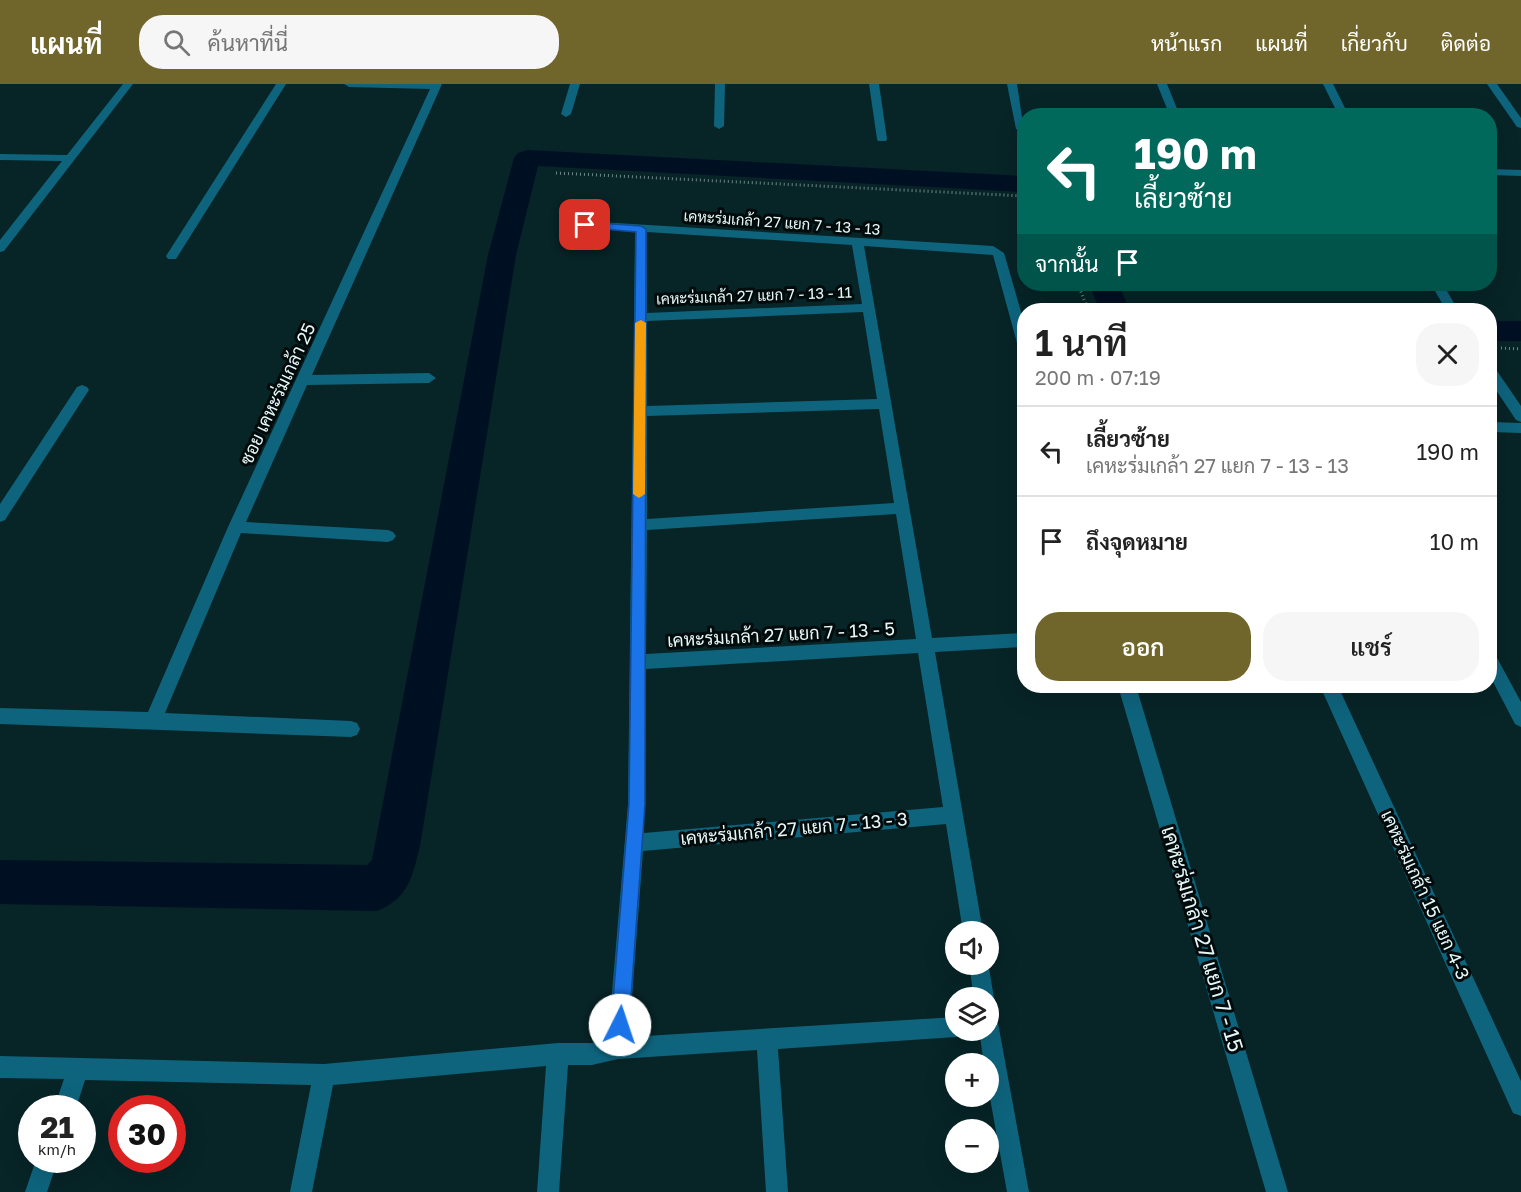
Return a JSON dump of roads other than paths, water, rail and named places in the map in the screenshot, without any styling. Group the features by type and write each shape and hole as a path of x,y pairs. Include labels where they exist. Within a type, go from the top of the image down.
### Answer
{"street":[{"path":"0,248 128,84"},
{"path":"172,256 281,84"},
{"path":"349,84 437,85"},
{"path":"566,114 575,84"},
{"path":"719,126 720,84"},
{"path":"874,84 882,139"},
{"path":"1012,84 1017,109"},
{"path":"1162,84 1172,108"},
{"path":"1328,84 1340,108"},
{"path":"1492,84 1521,125"},
{"name":"ซอย เคหะร่มเกล้า 25","path":"153,720 236,527 305,380 437,85"},
{"path":"0,157 70,158"},
{"path":"1497,172 1521,173"},
{"name":"เคหะร่มเกล้า 27 แยก 7 - 13 - 13","path":"566,224 995,251 1017,321"},
{"path":"618,1048 637,804 641,229"},
{"path":"858,243 971,921"},
{"name":"เคหะร่มเกล้า 27 แยก 7 - 13 - 11","path":"641,317 869,308"},
{"path":"305,380 429,378"},
{"path":"1497,381 1521,417"},
{"path":"0,516 82,390"},
{"path":"640,411 885,404"},
{"path":"1497,427 1521,428"},
{"path":"639,525 902,508"},
{"path":"236,527 388,536"},
{"name":"เคหะร่มเกล้า 27 แยก 7 - 13 - 5","path":"638,662 1017,640"},
{"path":"1497,675 1521,718"},
{"name":"เคหะร่มเกล้า 27 แยก 7 - 15","path":"1129,693 1278,1192"},
{"name":"เคหะร่มเกล้า 15 แยก 4-3","path":"1332,693 1521,1105"},
{"path":"0,716 351,729"},
{"name":"เคหะร่มเกล้า 27 แยก 7 - 13 - 3","path":"634,843 954,815"},
{"path":"0,1067 324,1075 558,1054 592,1054 618,1048 767,1041 945,1028"},
{"path":"767,1041 777,1192"},
{"path":"992,1041 1018,1192"},
{"path":"548,1192 558,1054"},
{"path":"69,1095 78,1070"},
{"path":"301,1192 324,1075"},
{"path":"36,1192 43,1173"}],"waterway":[{"path":"0,882 377,888 391,872 398,846 502,255 527,158 1017,184"},
{"path":"1107,291 1112,303"},
{"path":"1497,331 1521,331"}]}
